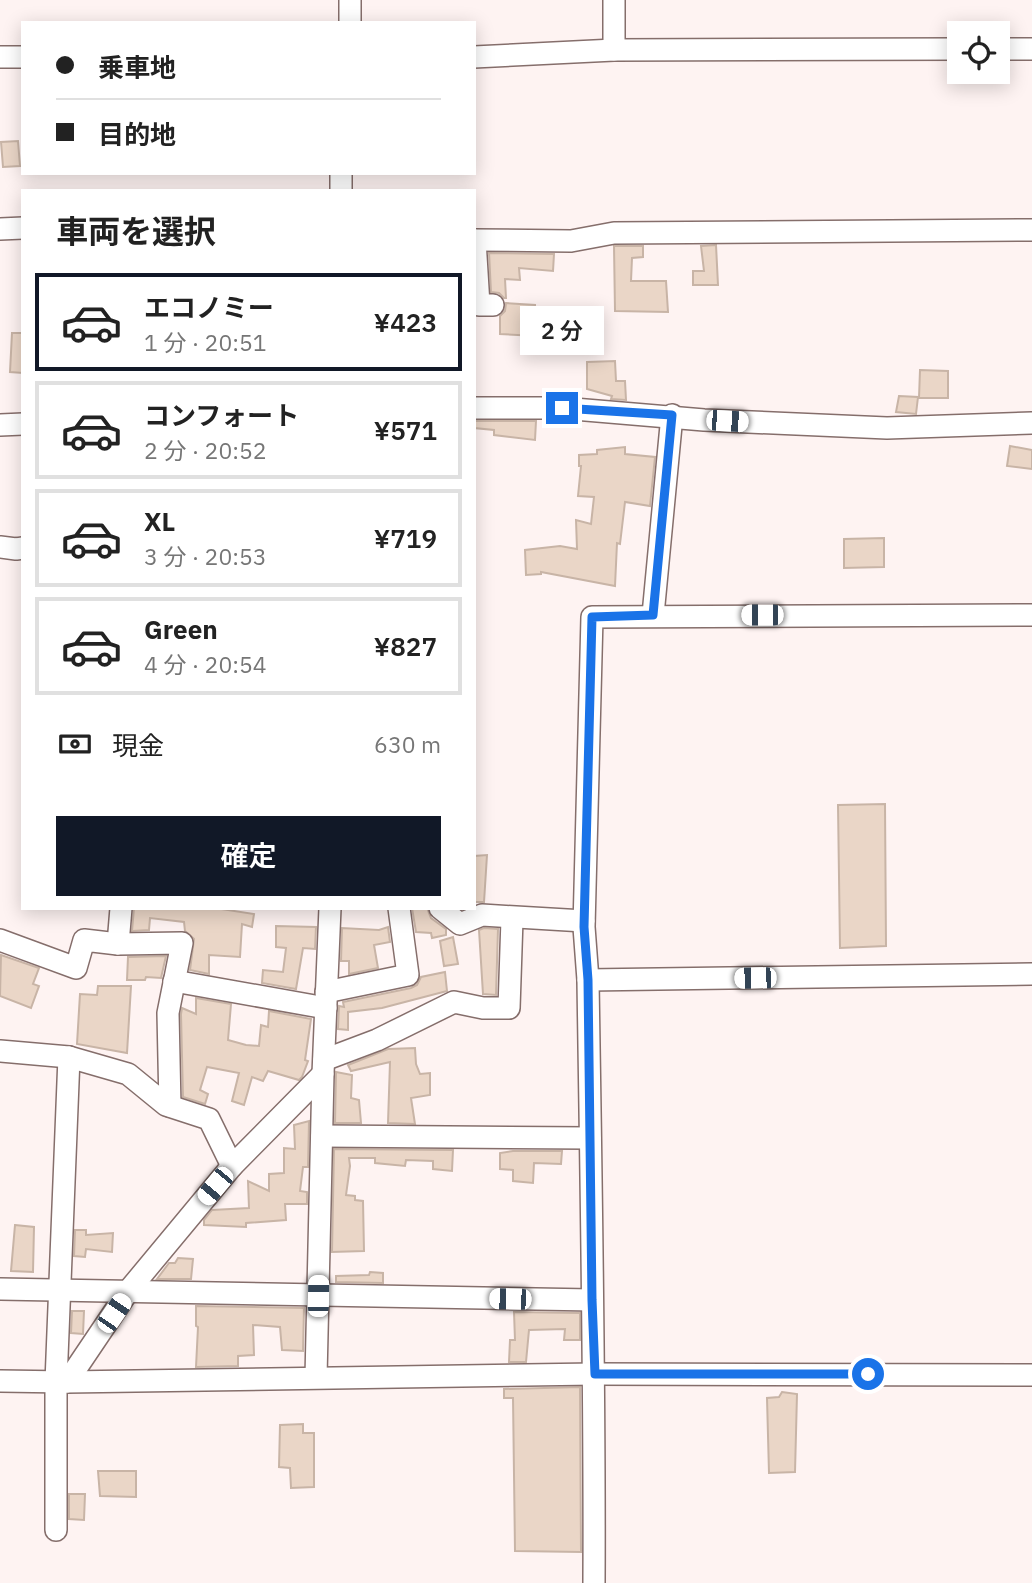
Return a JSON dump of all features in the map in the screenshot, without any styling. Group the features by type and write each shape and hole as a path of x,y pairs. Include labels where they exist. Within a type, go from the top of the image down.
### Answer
{"street":[{"path":"350,0 350,21"},
{"path":"614,0 614,50"},
{"path":"476,57 614,50 947,49"},
{"path":"1010,49 1032,49"},
{"path":"0,57 21,57"},
{"path":"0,229 21,228"},
{"path":"476,240 571,241 614,233 1032,230"},
{"path":"476,256 479,305 493,305"},
{"path":"476,408 562,408 672,415 704,420 887,428 1032,423"},
{"path":"653,615 672,415"},
{"path":"0,425 21,424"},
{"path":"0,547 21,549"},
{"path":"594,1583 595,1374 588,980 584,921 592,617 1032,615"},
{"path":"118,944 121,910"},
{"path":"316,1377 323,1067 330,910"},
{"path":"174,981 326,1000 408,975 399,910"},
{"path":"442,910 460,924 482,915 513,919 584,921"},
{"path":"61,1382 129,1290 232,1166 323,1067 454,1002 483,1008 509,1008 513,919"},
{"path":"0,940 76,968 83,940 118,944 181,943 168,1013 170,1106"},
{"path":"588,980 1032,974"},
{"path":"0,1051 68,1057 128,1074 170,1106 209,1119 232,1166"},
{"path":"56,1530 61,1382 59,1289 68,1057"},
{"path":"322,1136 590,1138"},
{"path":"0,1289 592,1300"},
{"path":"0,1381 595,1374 1032,1375"}],"building":[{"path":"18,141 20,166 3,167 1,142"},
{"path":"716,245 718,285 693,285 693,271 704,271 701,246"},
{"path":"614,246 643,246 643,257 632,258 631,281 666,281 668,312 615,311"},
{"path":"489,253 554,254 553,271 519,268 520,280 505,279 504,298 499,293 491,292"},
{"path":"506,303 535,305 536,336 500,334 500,316 505,311"},
{"path":"12,333 21,333 21,373 10,372"},
{"path":"615,361 616,381 625,381 626,400 611,399 612,396 587,389 587,362"},
{"path":"920,370 948,371 948,398 919,398"},
{"path":"899,396 918,397 916,414 896,412"},
{"path":"476,421 536,421 535,440 494,435 494,430 476,428"},
{"path":"1010,446 1032,450 1032,469 1007,466"},
{"path":"625,447 625,454 655,457 650,506 625,502 620,544 617,543 615,586 541,572 526,575 525,550 560,546 577,549 576,520 591,524 594,497 578,496 581,466 579,455"},
{"path":"884,538 884,567 844,568 844,539"},
{"path":"885,804 886,946 840,948 838,805"},
{"path":"487,855 484,902 476,902 476,856"},
{"path":"134,910 228,910 254,914 252,927 242,924 240,957 209,955 209,974 190,970 194,939 185,931 184,922 150,918 149,930 132,931"},
{"path":"412,910 428,910 431,918 446,929 446,935 432,938 431,933 416,932"},
{"path":"276,926 316,927 315,949 303,948 296,989 262,983 263,970 283,972 286,948 276,947"},
{"path":"388,927 390,942 374,945 378,968 349,974 349,961 341,961 342,928 379,930"},
{"path":"498,929 496,995 483,994 479,930"},
{"path":"453,937 458,964 444,966 440,941"},
{"path":"1,955 39,968 33,984 39,986 31,1008 0,996"},
{"path":"166,956 161,978 127,980 128,957"},
{"path":"445,972 447,991 382,1008 348,1012 348,1030 338,1029 339,1006 344,1007 343,1002 411,988 417,985 421,977"},
{"path":"98,986 131,986 127,1053 77,1044 80,994 97,995"},
{"path":"196,998 231,1004 228,1040 246,1045 259,1046 261,1025 268,1027 269,1011 311,1019 305,1060 308,1061 302,1077 299,1080 268,1071 263,1081 252,1077 244,1105 232,1101 239,1073 207,1067 200,1090 208,1094 205,1104 183,1097 181,1014 182,1008 196,1014"},
{"path":"415,1048 420,1074 430,1073 430,1095 411,1098 415,1124 388,1123 390,1062 351,1071 348,1065 388,1049"},
{"path":"336,1072 352,1075 351,1098 359,1100 361,1123 335,1123"},
{"path":"309,1121 308,1167 303,1167 300,1191 307,1192 307,1204 285,1204 286,1220 246,1223 246,1227 204,1225 204,1220 212,1210 249,1208 248,1181 269,1191 269,1174 284,1173 284,1148 295,1149 294,1125"},
{"path":"334,1149 453,1150 452,1171 433,1169 433,1161 406,1160 405,1166 375,1163 375,1158 349,1158 346,1195 363,1201 364,1251 332,1252"},
{"path":"562,1151 561,1164 534,1163 533,1183 513,1181 513,1170 500,1169 500,1153"},
{"path":"15,1225 34,1227 33,1272 11,1271"},
{"path":"75,1230 86,1230 86,1235 113,1233 112,1252 86,1249 85,1257 74,1256"},
{"path":"178,1258 193,1259 191,1279 157,1279 169,1263 175,1263"},
{"path":"370,1272 383,1273 383,1283 336,1282 336,1276 369,1275"},
{"path":"196,1306 304,1308 303,1351 282,1350 280,1327 253,1325 254,1355 238,1356 238,1366 196,1367"},
{"path":"72,1311 84,1311 83,1334 71,1333"},
{"path":"514,1312 580,1313 580,1340 564,1340 565,1329 529,1330 526,1362 509,1362 510,1340 515,1340"},
{"path":"580,1387 581,1552 515,1551 513,1398 504,1398 504,1389"},
{"path":"782,1392 797,1394 795,1472 769,1473 767,1398 779,1397"},
{"path":"303,1424 303,1433 314,1433 314,1487 291,1488 290,1468 279,1467 280,1425"},
{"path":"98,1471 136,1471 136,1497 100,1496"},
{"path":"69,1494 85,1494 84,1520 69,1519"}],"route":[{"path":"562,408 672,415 653,615 592,617 584,927 588,980 595,1374 868,1374"}]}
